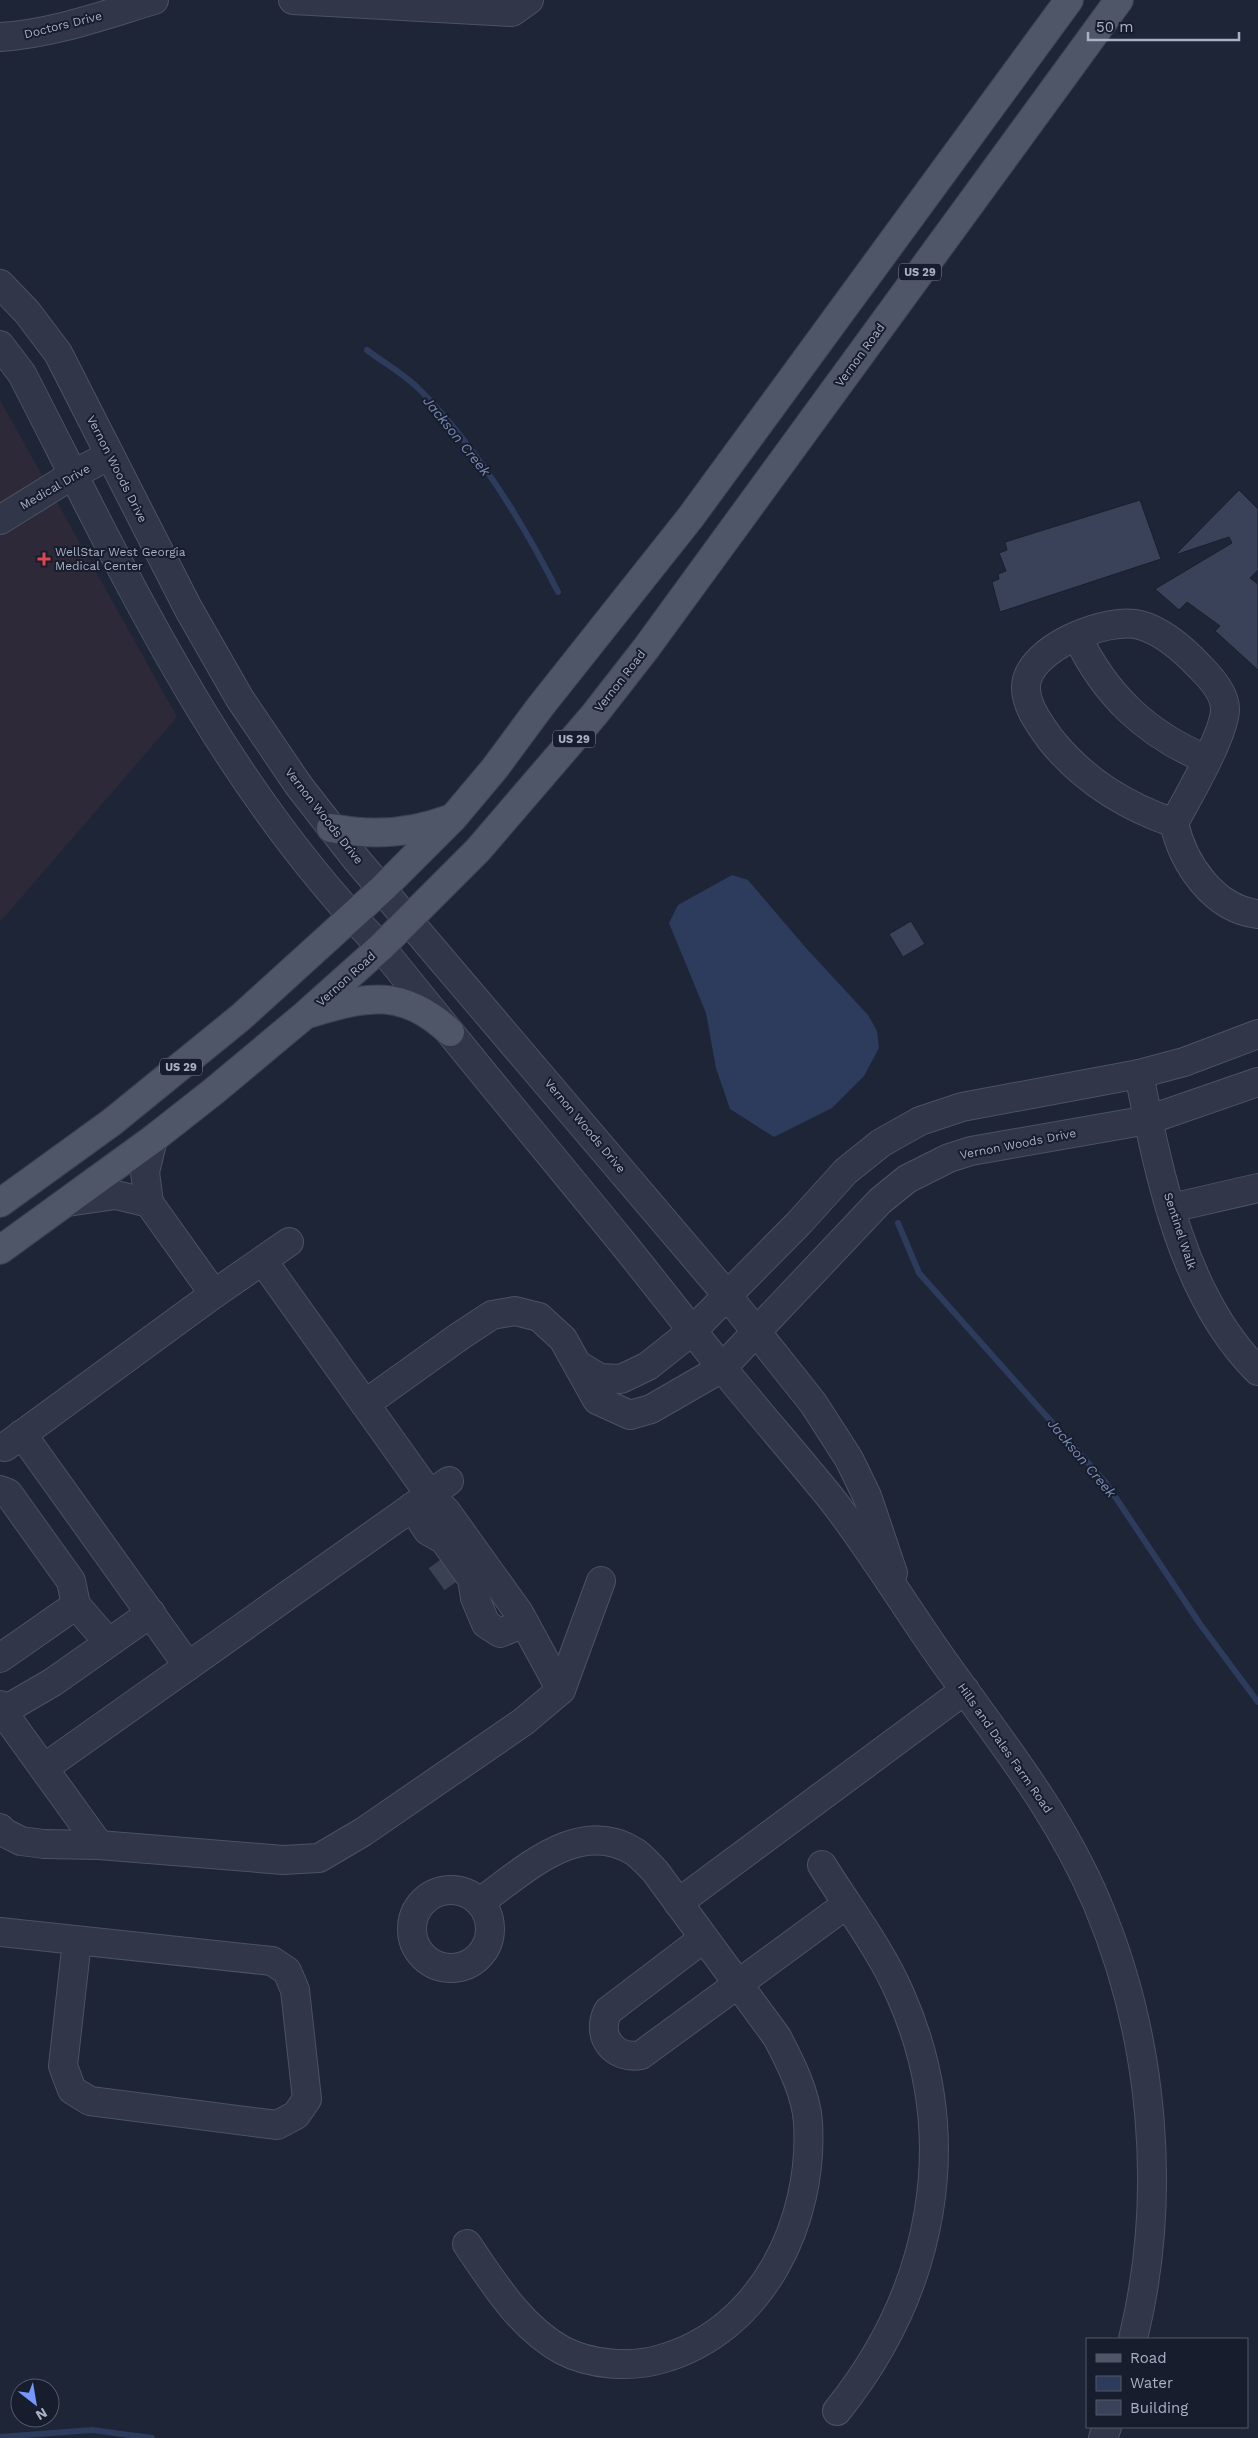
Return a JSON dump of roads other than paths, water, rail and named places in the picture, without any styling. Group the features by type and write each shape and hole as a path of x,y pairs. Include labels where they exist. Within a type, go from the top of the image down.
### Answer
{"main road":[{"name":"US 29","path":"0,1203 112,1122 241,1017 383,888 453,818 495,768 540,707 690,518 1069,0"},
{"name":"Vernon Road","path":"0,1250 153,1139 305,1015 410,920 478,850 539,781 647,647 1119,0"},
{"path":"331,828 349,832 387,833 430,826 453,818"},
{"path":"305,1015 352,1001 366,999 392,1000 424,1012 450,1032"}],"street":[{"name":"Doctors Drive","path":"0,36 18,36 78,22 154,0"},
{"path":"293,0 512,12 529,0"},
{"name":"Vernon Woods Drive","path":"0,284 27,312 58,353 188,608 240,699 278,758 331,828 727,1295 756,1332"},
{"path":"0,345 22,374 152,626 195,703 242,777 300,857 351,916 381,947 722,1368"},
{"name":"Medical Drive","path":"0,520 74,474 110,455"},
{"path":"1174,823 1132,807 1094,783 1061,752 1035,716 1028,700 1026,685 1032,671 1049,651 1077,636 1106,625 1122,622 1140,625 1159,634 1191,658 1205,672 1224,699 1225,711 1220,731 1174,823 1182,850 1202,880 1221,898 1236,907 1258,914"},
{"path":"1077,636 1099,677 1129,712 1165,739 1206,759"},
{"path":"365,1404 492,1315 515,1311 539,1316 563,1339 580,1366 600,1378 622,1379 648,1366 692,1331 798,1224 846,1171 863,1156 900,1131 927,1118 962,1107 1139,1074 1184,1062 1258,1034"},
{"name":"Sentinel Walk","path":"1139,1074 1148,1120 1171,1208 1198,1286 1211,1310 1237,1349 1258,1371"},
{"name":"Vernon Woods Drive","path":"580,1366 597,1400 630,1416 650,1409 722,1368 880,1201 907,1179 927,1167 971,1151 1148,1120 1258,1082"},
{"path":"153,1139 145,1172 149,1203 214,1294"},
{"path":"1171,1208 1258,1188"},
{"path":"67,1202 116,1195 149,1203"},
{"path":"188,1666 151,1613 14,1441 214,1294 289,1242"},
{"path":"263,1261 430,1494 446,1511 524,1623 561,1690"},
{"name":"Hills and Dales Farm Road","path":"756,1332 813,1403 849,1459 867,1496 904,1604"},
{"name":"Hills and Dales Farm Road","path":"722,1368 832,1500 965,1690 1020,1764 1061,1829 1098,1905 1125,1985 1143,2069 1151,2154 1149,2240 1144,2283 1133,2338"},
{"path":"2,1493 12,1518 60,1587 108,1642"},
{"path":"430,1494 428,1531 440,1560"},
{"path":"44,1768 430,1494"},
{"path":"428,1531 444,1540 472,1580 465,1590 486,1624 500,1633 524,1623"},
{"path":"0,1828 3,1832 21,1841 99,1845 283,1860 319,1858 363,1832 524,1722 561,1690 601,1581"},
{"path":"0,1658 76,1605"},
{"path":"99,1845 1,1710 53,1682 151,1613"},
{"path":"678,1903 965,1690"},
{"path":"467,2244 512,2308 537,2331 562,2350 584,2358 620,2364 646,2364 680,2354 710,2339 740,2313 777,2265 791,2235 801,2206 808,2143 808,2119 788,2058 776,2037 655,1871 636,1852 612,1842 583,1840 563,1846 544,1857 480,1902"},
{"path":"822,1864 889,1972 914,2026 930,2095 934,2129 935,2165 932,2203 924,2237 903,2304 872,2364 837,2412"},
{"path":"704,1938 608,2011 603,2021 604,2033 610,2044 619,2054 631,2057 642,2055 847,1904"},
{"path":"0,1932 272,1961 287,1971 295,1990 307,2099 296,2116 277,2124 90,2101 72,2090 63,2066 77,1941"}],"water":[{"path":"732,875 748,880 806,948 868,1015 877,1031 879,1048 864,1076 832,1108 774,1137 730,1109 716,1068 706,1013 669,923 678,905"}],"waterway":[{"name":"Jackson Creek","path":"367,350 419,389 440,411 479,459 513,511 558,592"},
{"name":"Jackson Creek","path":"898,1223 919,1273 1106,1483 1200,1624 1258,1702"},
{"path":"0,2437 92,2430 152,2438"}],"tunnel":[{"path":"440,1560 456,1582"}],"place":[{"name":"WellStar West Georgia Medical Center","path":"44,559"}]}
